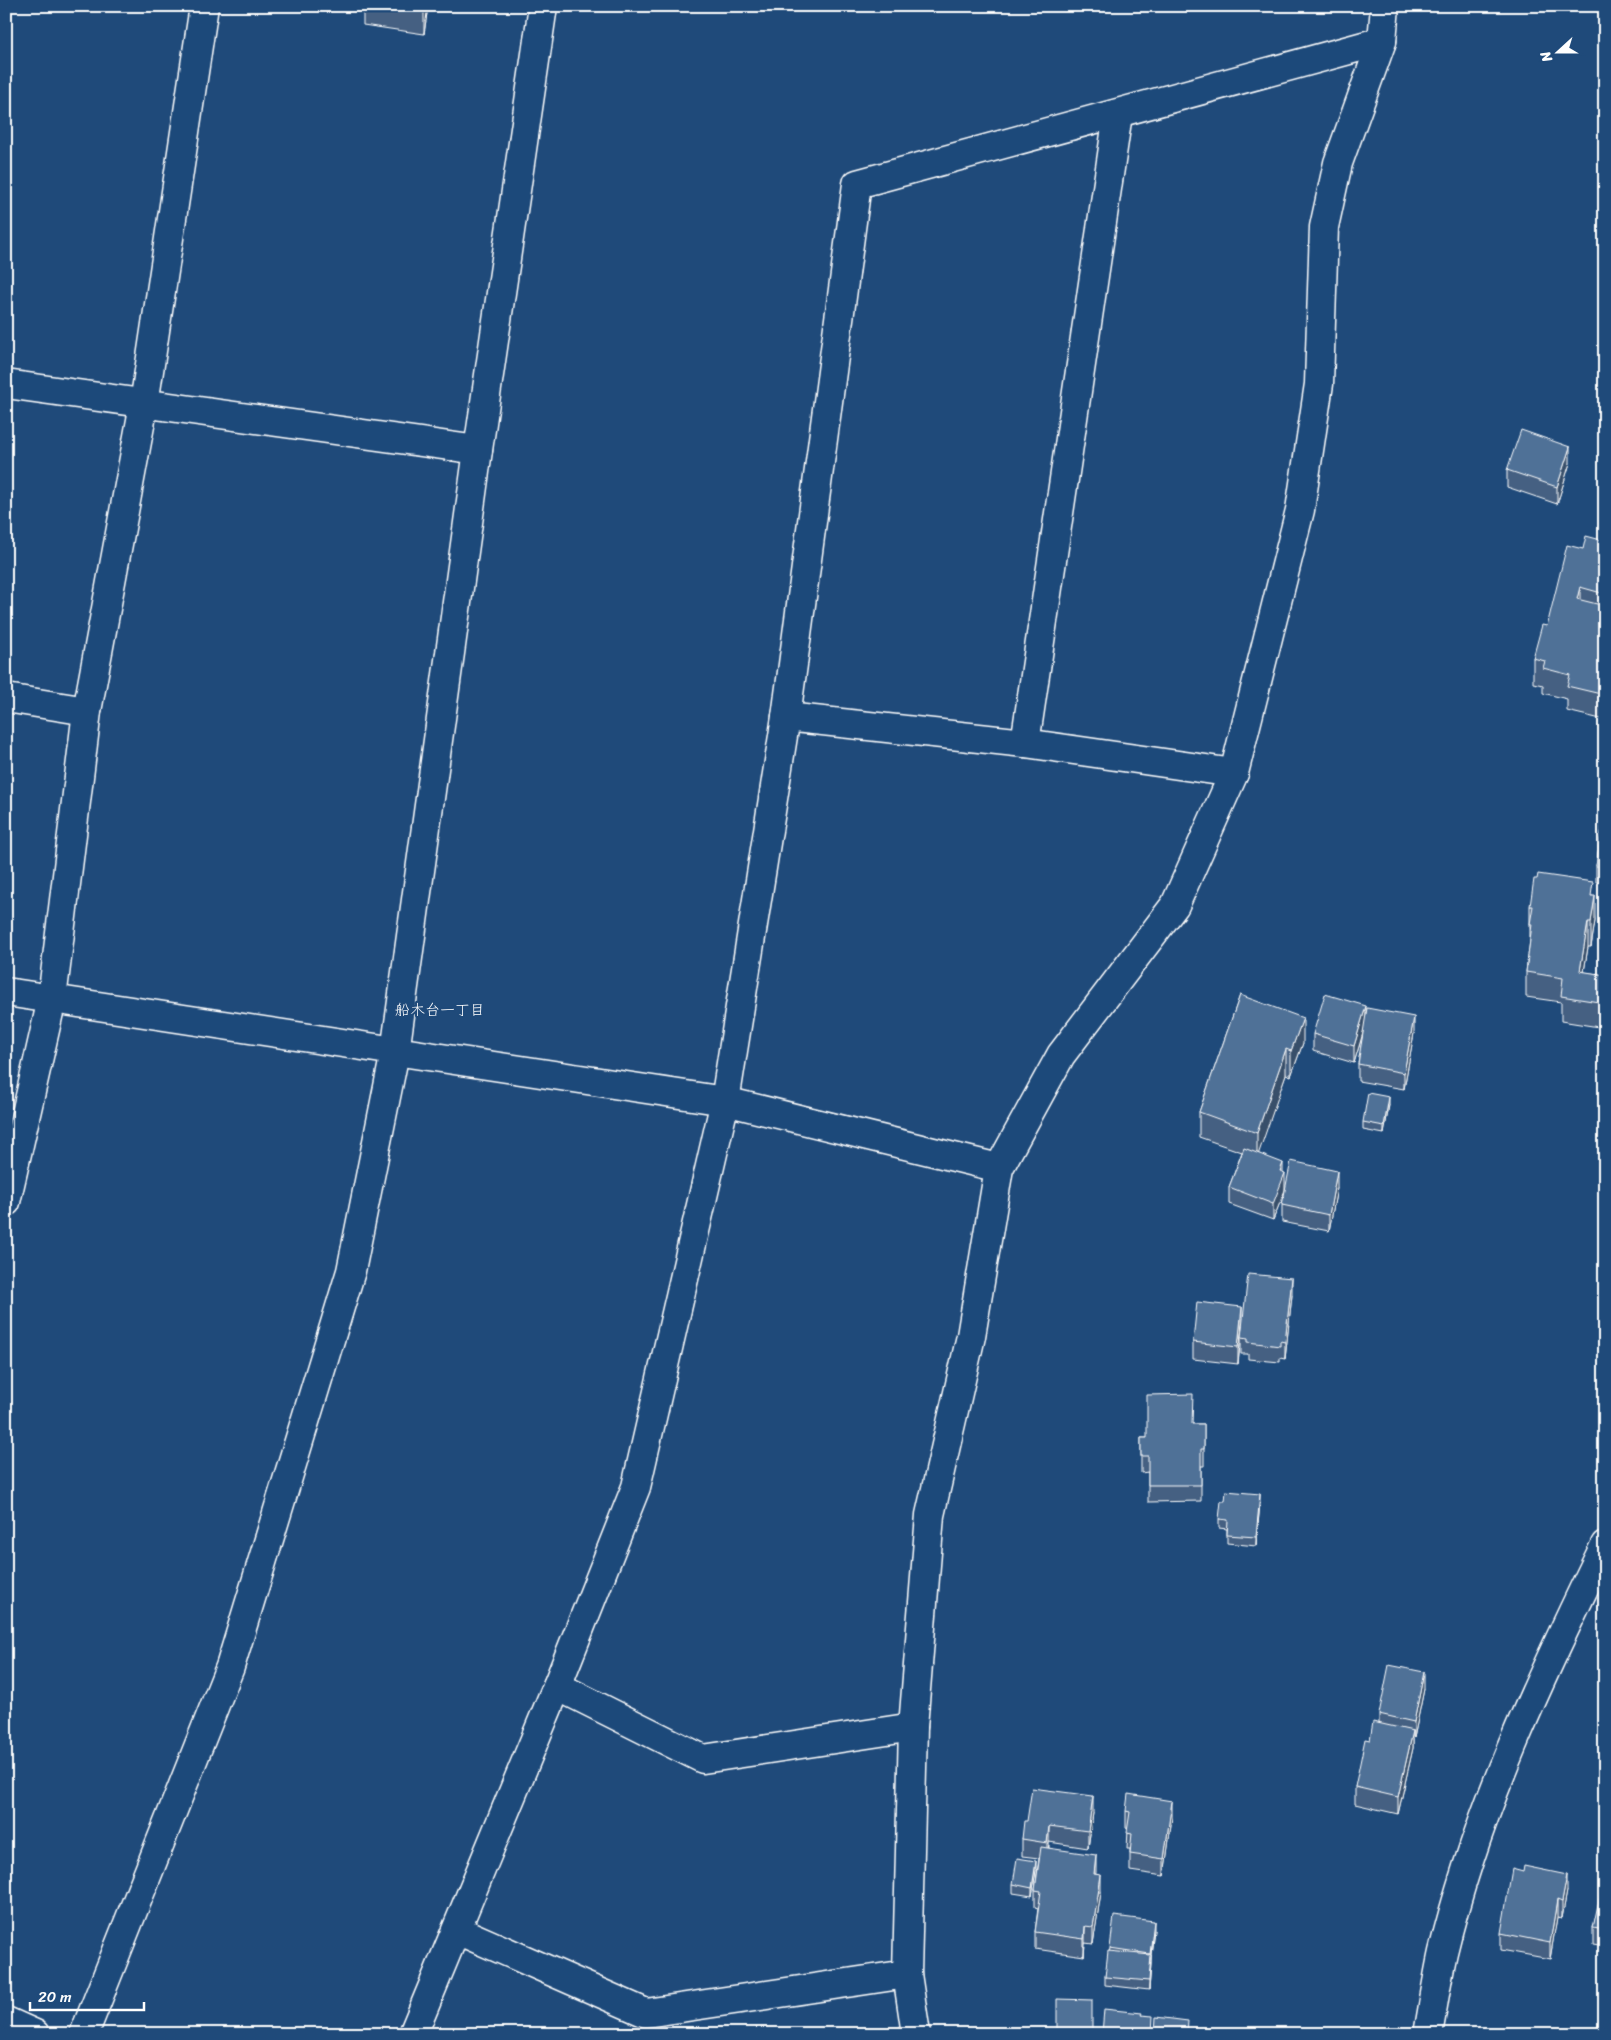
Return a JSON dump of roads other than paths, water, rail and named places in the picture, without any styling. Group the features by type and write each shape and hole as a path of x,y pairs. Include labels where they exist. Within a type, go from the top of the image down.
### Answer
{"street":[{"path":"6,1202 52,999 87,711 144,404 204,6"},
{"path":"84,2034 230,1667 352,1271 394,1052 478,450 543,6"},
{"path":"916,2034 908,1974 913,1727 930,1515 971,1336 998,1168 1061,1055 1175,905 1234,773 1300,510 1319,384 1324,227 1338,163 1382,41 1385,6"},
{"path":"413,2034 557,1686 636,1487 726,1101 786,716 857,184 1382,41"},
{"path":"1025,743 1118,114"},
{"path":"6,384 478,450"},
{"path":"6,698 87,711"},
{"path":"786,716 1025,743 1234,773"},
{"path":"6,992 726,1101 998,1168"},
{"path":"1428,2034 1443,1953 1455,1906 1502,1770 1555,1647 1605,1546"},
{"path":"557,1686 703,1759 913,1727"},
{"path":"457,1930 646,2013 908,1974"},
{"path":"6,2021 35,2034"}],"district":[{"name":"船木台一丁目","path":"440,1010"}]}
